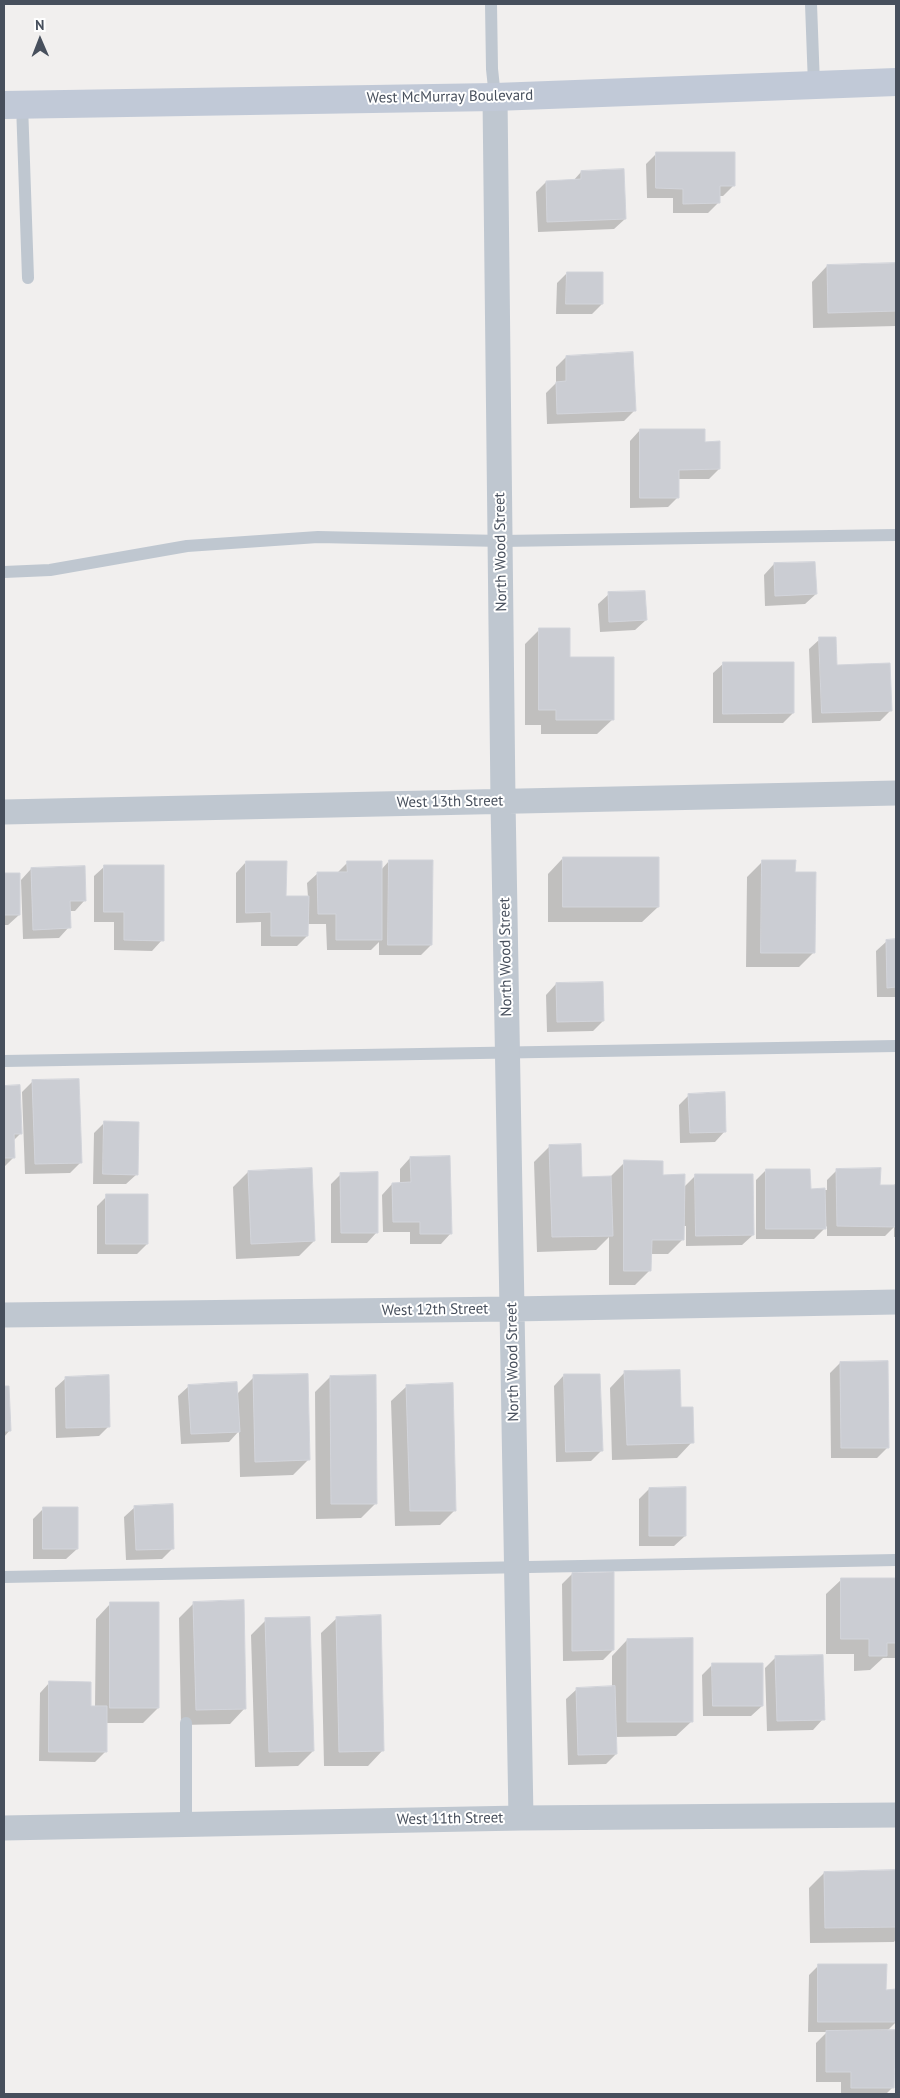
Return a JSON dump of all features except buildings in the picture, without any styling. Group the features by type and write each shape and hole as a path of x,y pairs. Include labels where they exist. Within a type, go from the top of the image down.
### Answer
{"street":[{"name":"West McMurray Boulevard","path":"13,104 495,97 896,82"},
{"name":"North Wood Street","path":"495,97 503,801 521,1818"},
{"name":"West 13th Street","path":"4,812 896,793"},
{"name":"West 12th Street","path":"4,1315 896,1302"},
{"name":"West 11th Street","path":"4,1828 521,1818 896,1815"}],"lane":[{"path":"490,4 495,97"},
{"path":"811,4 814,85"},
{"path":"13,104 28,278"},
{"path":"4,572 50,570 187,546 318,537 501,541 896,534"},
{"path":"4,1061 896,1046"},
{"path":"4,1577 896,1560"},
{"path":"186,1723 186,1824"}]}
